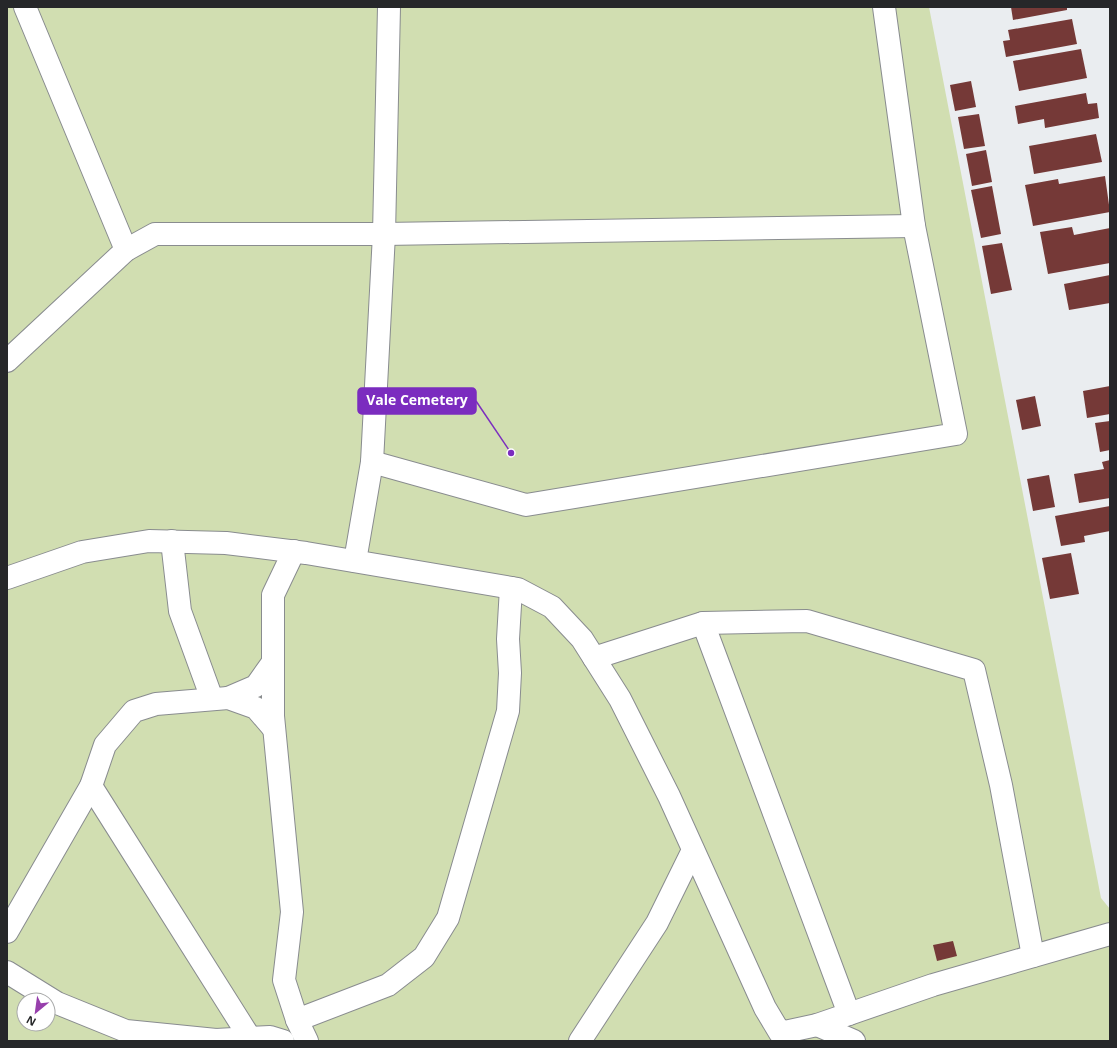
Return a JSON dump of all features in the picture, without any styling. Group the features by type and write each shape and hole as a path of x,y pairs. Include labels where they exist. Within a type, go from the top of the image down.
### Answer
{"lane":[{"path":"25,7 126,250"},
{"path":"355,561 372,462 384,234 389,7"},
{"path":"372,462 526,505 956,434 914,226 884,7"},
{"path":"7,361 126,250 155,234 384,234 914,226"},
{"path":"7,578 82,552 149,541 226,543 294,551 518,589 552,607 582,639 623,706 669,796 765,1008 775,1038 933,985 1110,934"},
{"path":"172,541 180,611 220,699"},
{"path":"294,551 273,595 274,729 292,912 284,980 297,1020 307,1041"},
{"path":"297,1020 388,985 424,957 448,918 508,711 510,673 508,639 511,588"},
{"path":"594,658 703,623 807,621 974,670 1001,784 1033,956"},
{"path":"703,623 849,1014"},
{"path":"7,932 91,786 105,744 134,711 156,704 220,699 256,686 273,662"},
{"path":"220,699 256,708 274,729"},
{"path":"91,786 249,1040"},
{"path":"580,1041 657,923 693,850"},
{"path":"7,972 57,1003 126,1031 216,1040 249,1040 270,1037 283,1041"},
{"path":"817,1025 854,1041"}],"green space":[{"path":"7,7 929,7 1101,898 1110,909 1110,1041 7,1041"}],"building":[{"path":"1011,7 1067,7 1067,10 1013,20"},
{"path":"1072,19 1077,44 1006,57 1003,41 1010,40 1008,30"},
{"path":"1081,49 1087,78 1019,91 1013,61"},
{"path":"971,81 976,107 955,111 950,85"},
{"path":"1086,93 1088,104 1097,103 1099,118 1045,128 1044,119 1018,124 1015,106"},
{"path":"979,114 985,146 964,149 958,117"},
{"path":"1096,134 1102,162 1034,174 1029,146"},
{"path":"986,150 992,182 972,186 966,154"},
{"path":"1105,176 1110,212 1033,226 1025,185 1058,179 1059,184"},
{"path":"992,186 1001,234 981,238 971,190"},
{"path":"1072,227 1074,235 1110,228 1110,263 1048,274 1040,232"},
{"path":"1002,243 1012,290 991,294 982,246"},
{"path":"1110,275 1110,303 1069,310 1064,284"},
{"path":"1110,386 1110,414 1087,418 1083,391"},
{"path":"1035,396 1041,426 1022,430 1016,400"},
{"path":"1110,421 1110,450 1100,452 1095,423"},
{"path":"1110,460 1110,498 1079,503 1074,474 1104,469 1102,462"},
{"path":"1049,475 1055,507 1033,511 1027,479"},
{"path":"1110,506 1110,531 1084,536 1085,542 1061,546 1055,516"},
{"path":"1071,553 1079,594 1050,599 1042,558"},
{"path":"953,941 957,956 937,961 933,945"}],"place":[{"name":"Vale Cemetery","path":"511,453"}]}
